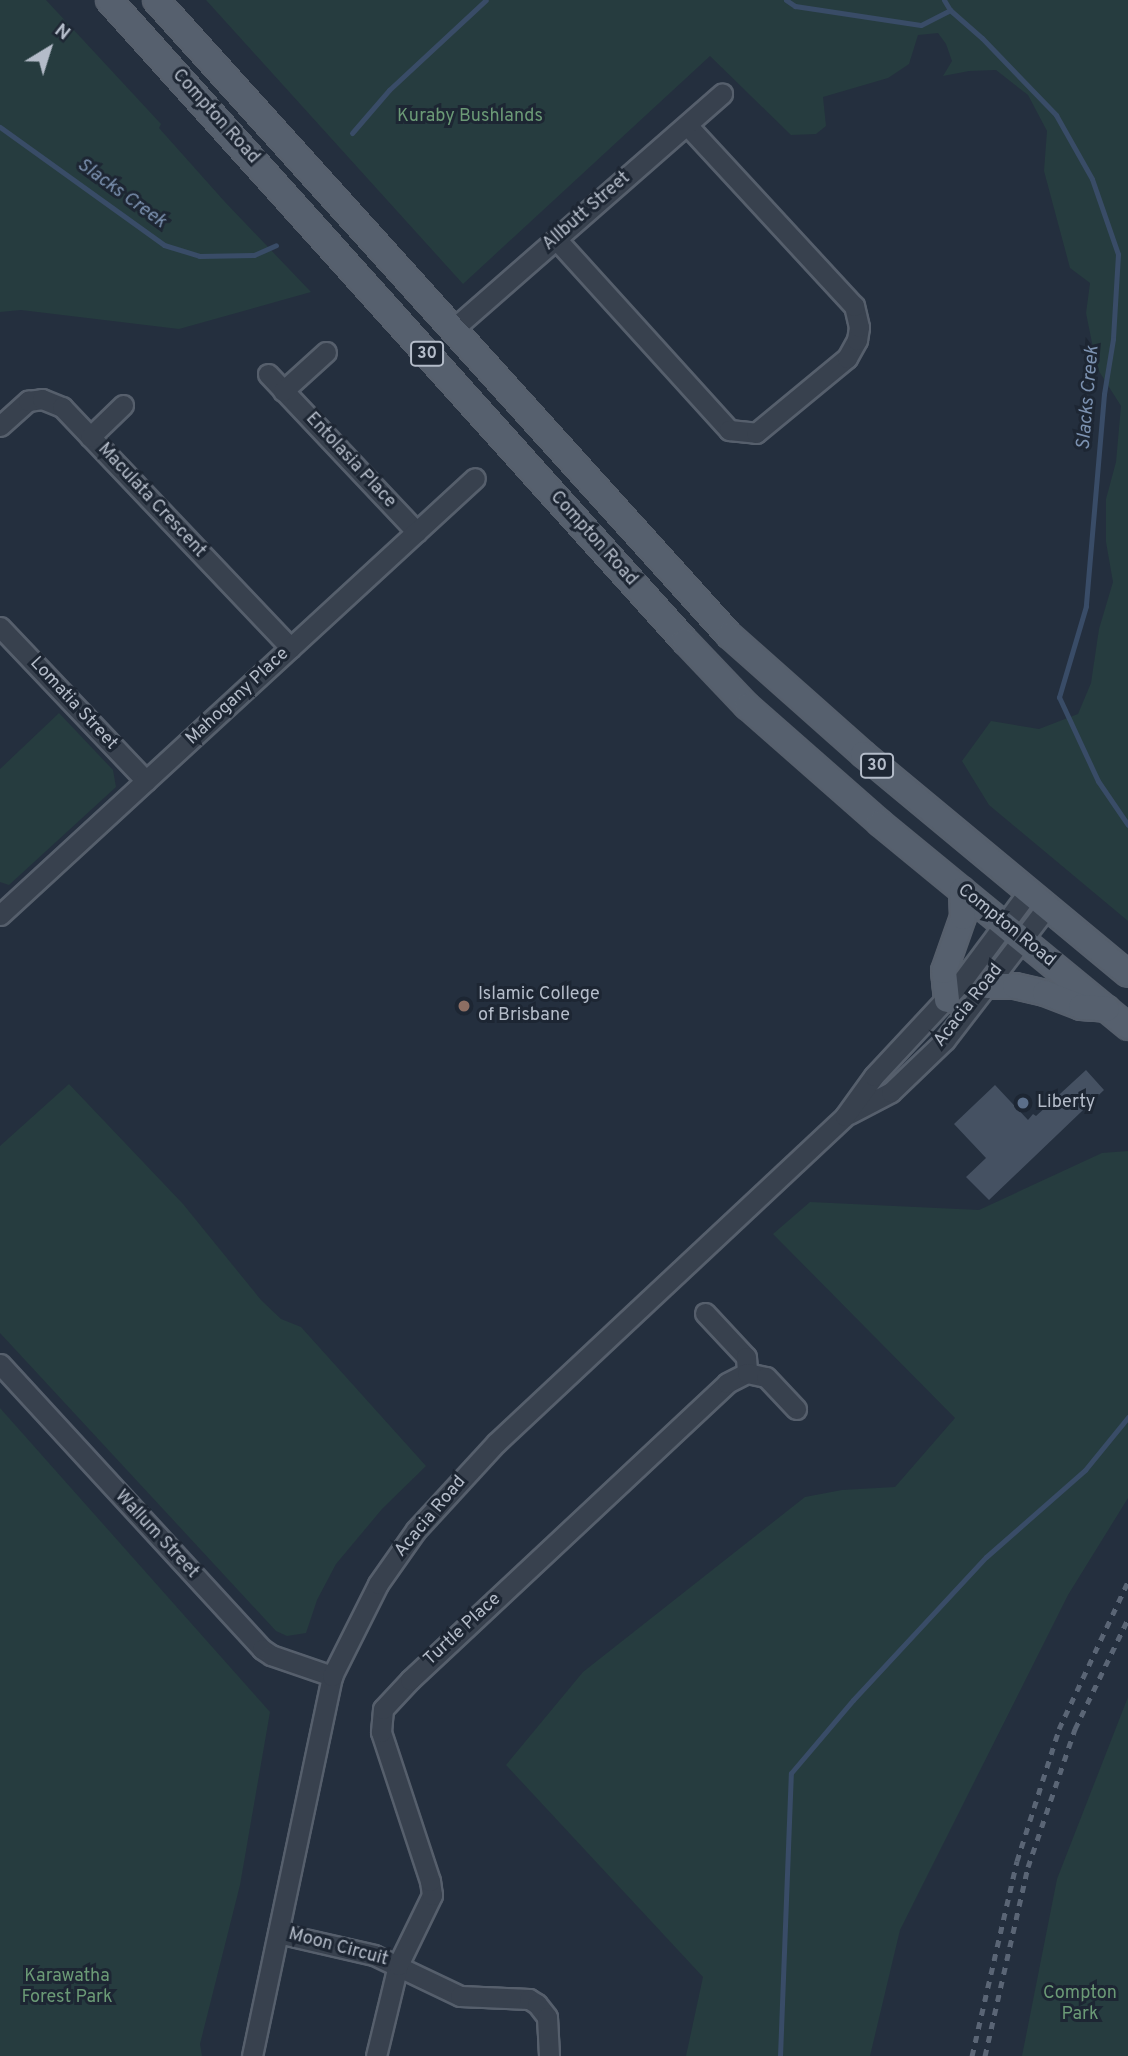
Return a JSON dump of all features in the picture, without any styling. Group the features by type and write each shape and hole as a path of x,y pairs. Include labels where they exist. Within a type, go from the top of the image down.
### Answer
{"main road":[{"name":"Compton Road","path":"109,0 716,675 811,765 1128,1027"},
{"name":"Compton Road","path":"156,0 667,569 737,642 854,747 1128,974"},
{"path":"947,999 944,971 963,917 962,890"},
{"path":"987,986 1015,986 1045,993 1081,1007 1108,1010"}],"street":[{"name":"Allbutt Street","path":"452,330 722,94"},
{"path":"556,239 729,430 756,433 847,358 857,340 859,327 854,306 687,125"},
{"path":"283,391 326,352"},
{"name":"Entolasia Place","path":"268,374 417,532"},
{"name":"Maculata Crescent","path":"0,426 27,401 42,399 62,407 290,648"},
{"path":"90,437 123,405"},
{"name":"Mahogany Place","path":"1,912 475,478"},
{"name":"Lomatia Street","path":"0,626 146,781"},
{"name":"Acacia Road","path":"252,2056 332,1675 378,1584 416,1530 449,1492 564,1378 845,1116 874,1076 1012,932 1038,899"},
{"name":"Acacia Road","path":"845,1116 891,1092 957,1027 987,986 1012,932"},
{"path":"705,1313 746,1357 747,1373 766,1377 796,1409"},
{"name":"Wallum Street","path":"0,1364 262,1649 279,1658 332,1675"},
{"name":"Turtle Place","path":"398,1965 432,1895 430,1881 381,1732 383,1709 410,1680 727,1383 747,1373"},
{"name":"Moon Circuit","path":"278,1933 374,1955 460,1996 519,1997 537,2004 547,2017 549,2056"},
{"name":"Moon Circuit","path":"376,2056 398,1965"}],"green space":[{"path":"0,0 46,0 161,124 159,128 225,202 311,292 179,329 21,310 0,312"},
{"name":"Kuraby Bushlands","path":"206,0 1128,0 1128,921 989,805 962,761 991,721 1039,729 1078,714 1091,683 1099,629 1113,582 1106,542 1106,499 1116,462 1121,406 1097,368 1086,313 1090,283 1070,268 1044,171 1047,131 1028,95 996,70 943,76 952,61 946,44 938,33 918,35 909,64 888,78 823,97 826,126 816,134 791,135 710,56 463,284"},
{"path":"59,713 113,770 116,787 9,885 0,882 0,769"},
{"path":"69,1084 183,1204 261,1300 281,1319 301,1327 426,1466 382,1509 336,1564 317,1600 306,1633 287,1636 276,1631 0,1333 0,1146"},
{"path":"1128,1151 1128,1498 1068,1595 900,1930 870,2056 686,2056 703,1977 506,1765 583,1672 805,1497 842,1490 895,1487 955,1418 773,1234 810,1202 979,1210 1102,1153"},
{"name":"Karawatha Forest Park","path":"0,1408 270,1712 240,1885 200,2044 202,2056 0,2056"},
{"name":"Compton Park","path":"1128,1697 1128,2056 1022,2056 1057,1879"}],"building":[{"path":"1086,1070 1104,1090 989,1200 966,1177 986,1158 954,1124 995,1085 1028,1120 1033,1114 1036,1116"}],"waterway":[{"name":"Slacks Creek","path":"352,133 389,90 486,0"},
{"name":"Slacks Creek","path":"786,0 795,6 921,25 950,10 982,38 1056,115 1092,179 1118,254 1113,339 1104,394 1086,606 1059,697 1098,781 1128,825"},
{"name":"Slacks Creek","path":"944,0 950,10"},
{"name":"Slacks Creek","path":"0,127 164,245 199,256 254,255 276,245"},
{"path":"780,2056 791,1773 853,1700 986,1557 1085,1470 1128,1417"}],"railway":[{"path":"972,2056 1017,1861 1059,1729 1128,1582"},
{"path":"985,2056 1028,1867 1075,1729 1128,1619"}],"place":[{"name":"Islamic College of Brisbane","path":"464,1006"},
{"name":"Liberty","path":"1023,1103"}]}
